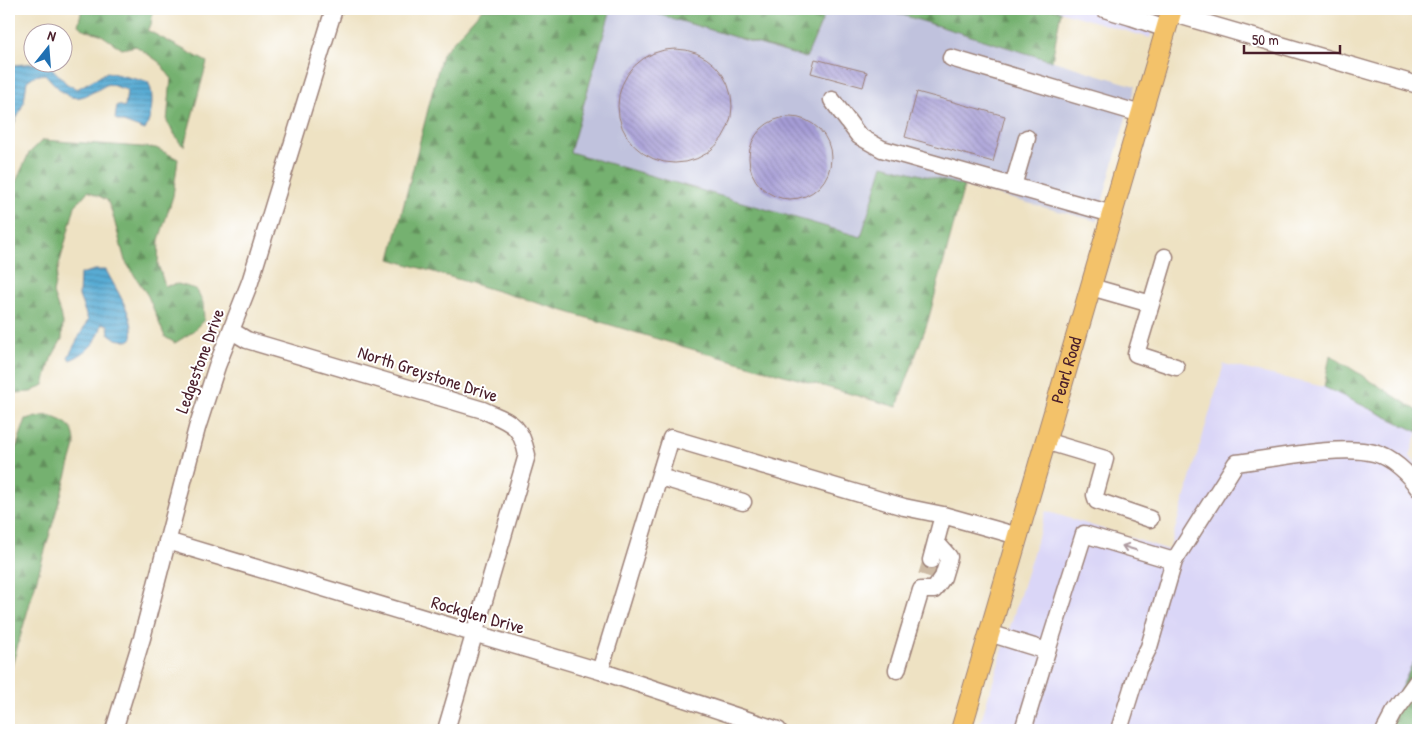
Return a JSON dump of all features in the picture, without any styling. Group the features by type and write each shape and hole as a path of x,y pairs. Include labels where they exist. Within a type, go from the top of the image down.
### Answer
{"main road":[{"name":"Pearl Road","path":"960,730 1170,17"}],"street":[{"name":"Ledgestone Drive","path":"114,730 142,638 200,419 217,366 250,282 334,9"},
{"path":"1104,9 1170,17 1418,85"},
{"path":"952,58 1141,114"},
{"path":"832,100 859,136 882,149 1112,214"},
{"path":"1013,186 1027,138"},
{"path":"1165,258 1136,354 1176,366"},
{"path":"1091,287 1151,304"},
{"name":"North Greystone Drive","path":"232,331 247,340 483,410 510,423 523,436 527,455 446,730"},
{"path":"600,671 671,438 904,507 943,515 1018,536"},
{"path":"1045,441 1105,459 1095,495 1097,501 1150,519"},
{"path":"1119,730 1138,669 1148,647 1174,561 1236,463 1352,449 1376,453 1409,474 1418,488"},
{"path":"660,477 743,502"},
{"path":"931,560 943,515"},
{"path":"1023,730 1084,534 1174,561"},
{"name":"Rockglen Drive","path":"167,541 475,636 600,671 778,730"},
{"path":"897,670 924,583 934,590 943,577 949,557 936,542"},
{"path":"989,633 1047,650"},
{"path":"1385,730 1394,713 1418,680"}],"shaded area":[{"path":"611,9 640,9 806,58 827,9 883,9 1135,86 1097,221 883,165 861,237 570,152"},
{"path":"1052,9 1158,9 1150,38"},
{"path":"1224,364 1324,387 1418,432 1410,456 1418,467 1418,665 1414,663 1381,730 978,730 1046,511 1169,550"}],"green space":[{"path":"82,9 153,9 151,25 147,30 207,62 184,146 180,143 167,122 171,78 159,62 136,46 122,49 100,34 83,29 78,25"},
{"path":"482,9 611,9 570,152 861,237 883,165 964,186 928,321 897,407 681,346 390,259 442,54"},
{"path":"640,9 827,9 806,58"},
{"path":"883,9 1052,9 1061,11 1052,61"},
{"path":"43,140 156,148 178,159 173,196 159,240 158,264 165,286 178,284 196,289 203,303 204,320 191,333 175,343 165,337 148,296 125,261 107,200 88,191 75,206 53,293 63,322 62,339 51,359 44,385 31,392 15,393 9,388 9,197 29,153"},
{"path":"1330,355 1418,411 1418,432 1324,387"},
{"path":"48,415 69,425 75,439 75,446 9,676 9,468 26,419"},
{"path":"1413,663 1418,665 1418,730 1381,730"}],"water":[{"path":"22,64 22,72 56,72 67,84 77,89 107,72 148,82 152,106 145,130 115,119 117,105 125,107 127,90 108,84 87,95 73,97 61,91 45,74 34,76 27,81 24,102 9,135 10,71 14,65"},
{"path":"95,270 106,270 128,312 131,321 132,338 128,341 116,339 109,334 108,325 102,323 98,335 91,346 82,354 70,360 68,357 88,320 79,296 80,274"}],"building":[{"path":"675,49 697,53 716,65 728,84 732,106 728,128 716,147 697,159 675,163 653,159 634,147 622,128 618,106 622,84 634,65 653,53"},
{"path":"815,59 867,72 863,87 811,73"},
{"path":"917,92 1005,116 993,162 905,137"},
{"path":"782,117 798,117 813,124 824,135 831,150 828,174 819,187 798,199 782,199 767,192 756,181 749,166 749,150 756,135 767,124"}],"tunnel":[{"path":"926,576 931,560"}]}
